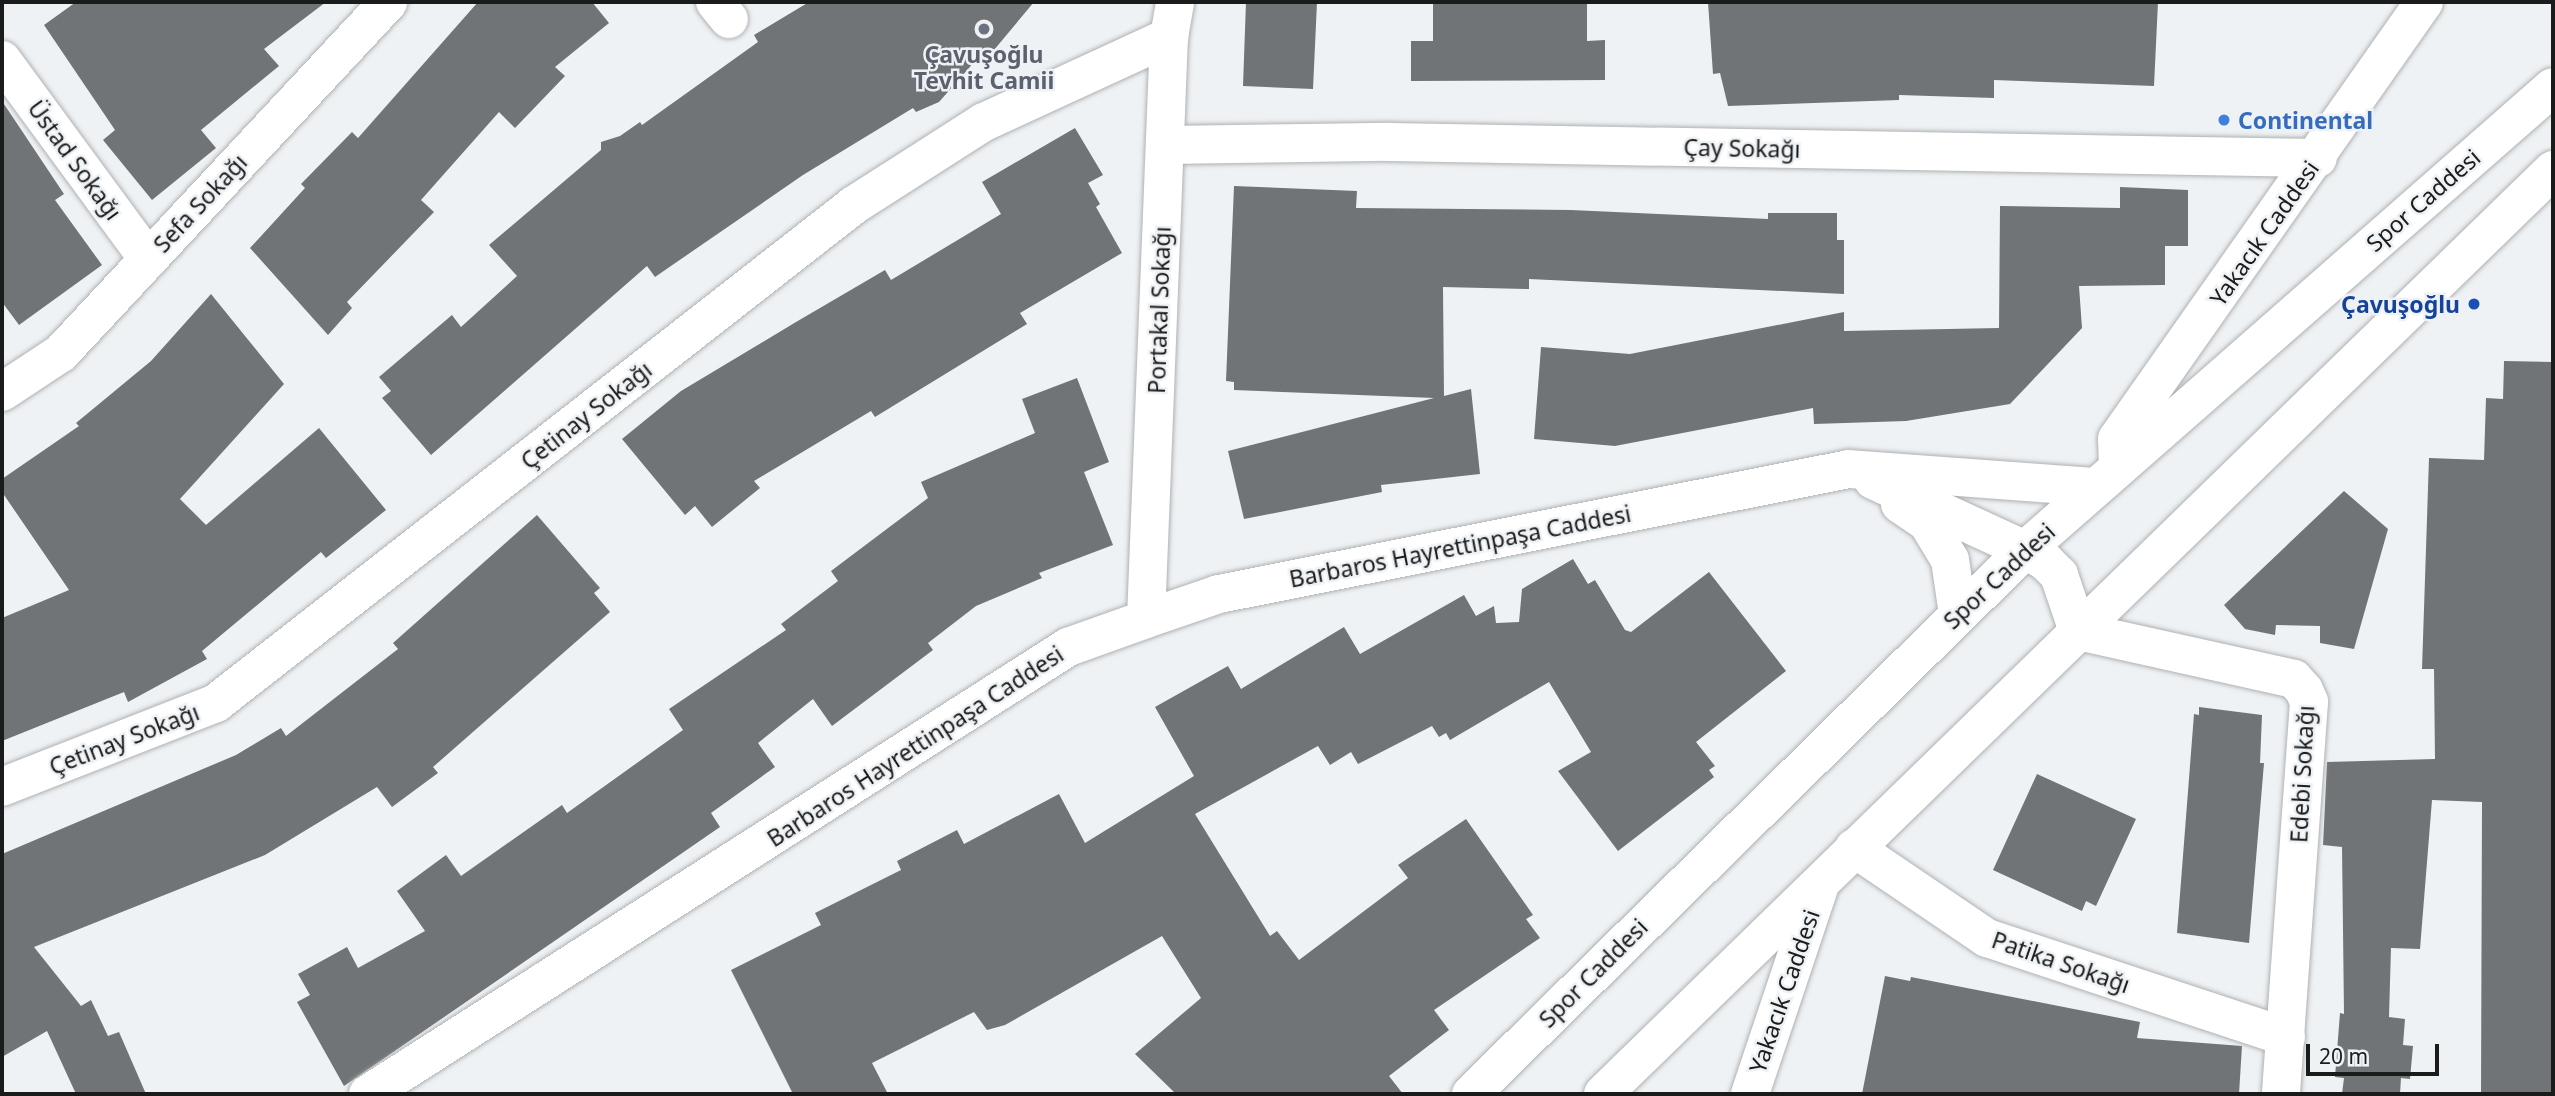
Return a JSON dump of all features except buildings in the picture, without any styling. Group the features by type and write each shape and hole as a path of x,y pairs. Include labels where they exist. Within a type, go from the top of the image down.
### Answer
{"street":[{"name":"Sefa Sokağı","path":"2,392 61,353 388,2"},
{"name":"Yakacık Caddesi","path":"2106,476 2117,439 2318,158 2424,2"},
{"name":"Portakal Sokağı","path":"1146,619 1172,20"},
{"name":"Çetinay Sokağı","path":"2,787 216,703 854,205 984,122 1172,20"},
{"name":"Üstad Sokağı","path":"2,60 148,259"},
{"name":"Spor Caddesi","path":"1471,1094 2025,550 2106,476 2553,87"},
{"name":"Çay Sokağı","path":"1166,145 1390,142 2318,158"},
{"path":"1603,1094 1819,888 1854,848 2553,170"},
{"name":"Barbaros Hayrettinpaşa Caddesi","path":"368,1094 1068,647 1146,619 1219,594 1849,469 2106,476"},
{"path":"1849,469 2045,561 2059,575 2078,631"},
{"path":"1849,469 1927,522 1950,560 1958,614"},
{"name":"Edebi Sokağı","path":"2078,631 2294,679 2304,690 2309,702 2281,1094"},
{"name":"Patika Sokağı","path":"1854,848 1987,938 2286,1037"},
{"name":"Yakacık Caddesi","path":"1750,1094 1819,888"}],"place":[{"name":"Çavuşoğlu Tevhit Camii","path":"984,29"},
{"name":"Continental","path":"2224,120"},
{"name":"Çavuşoğlu","path":"2474,304"}]}
